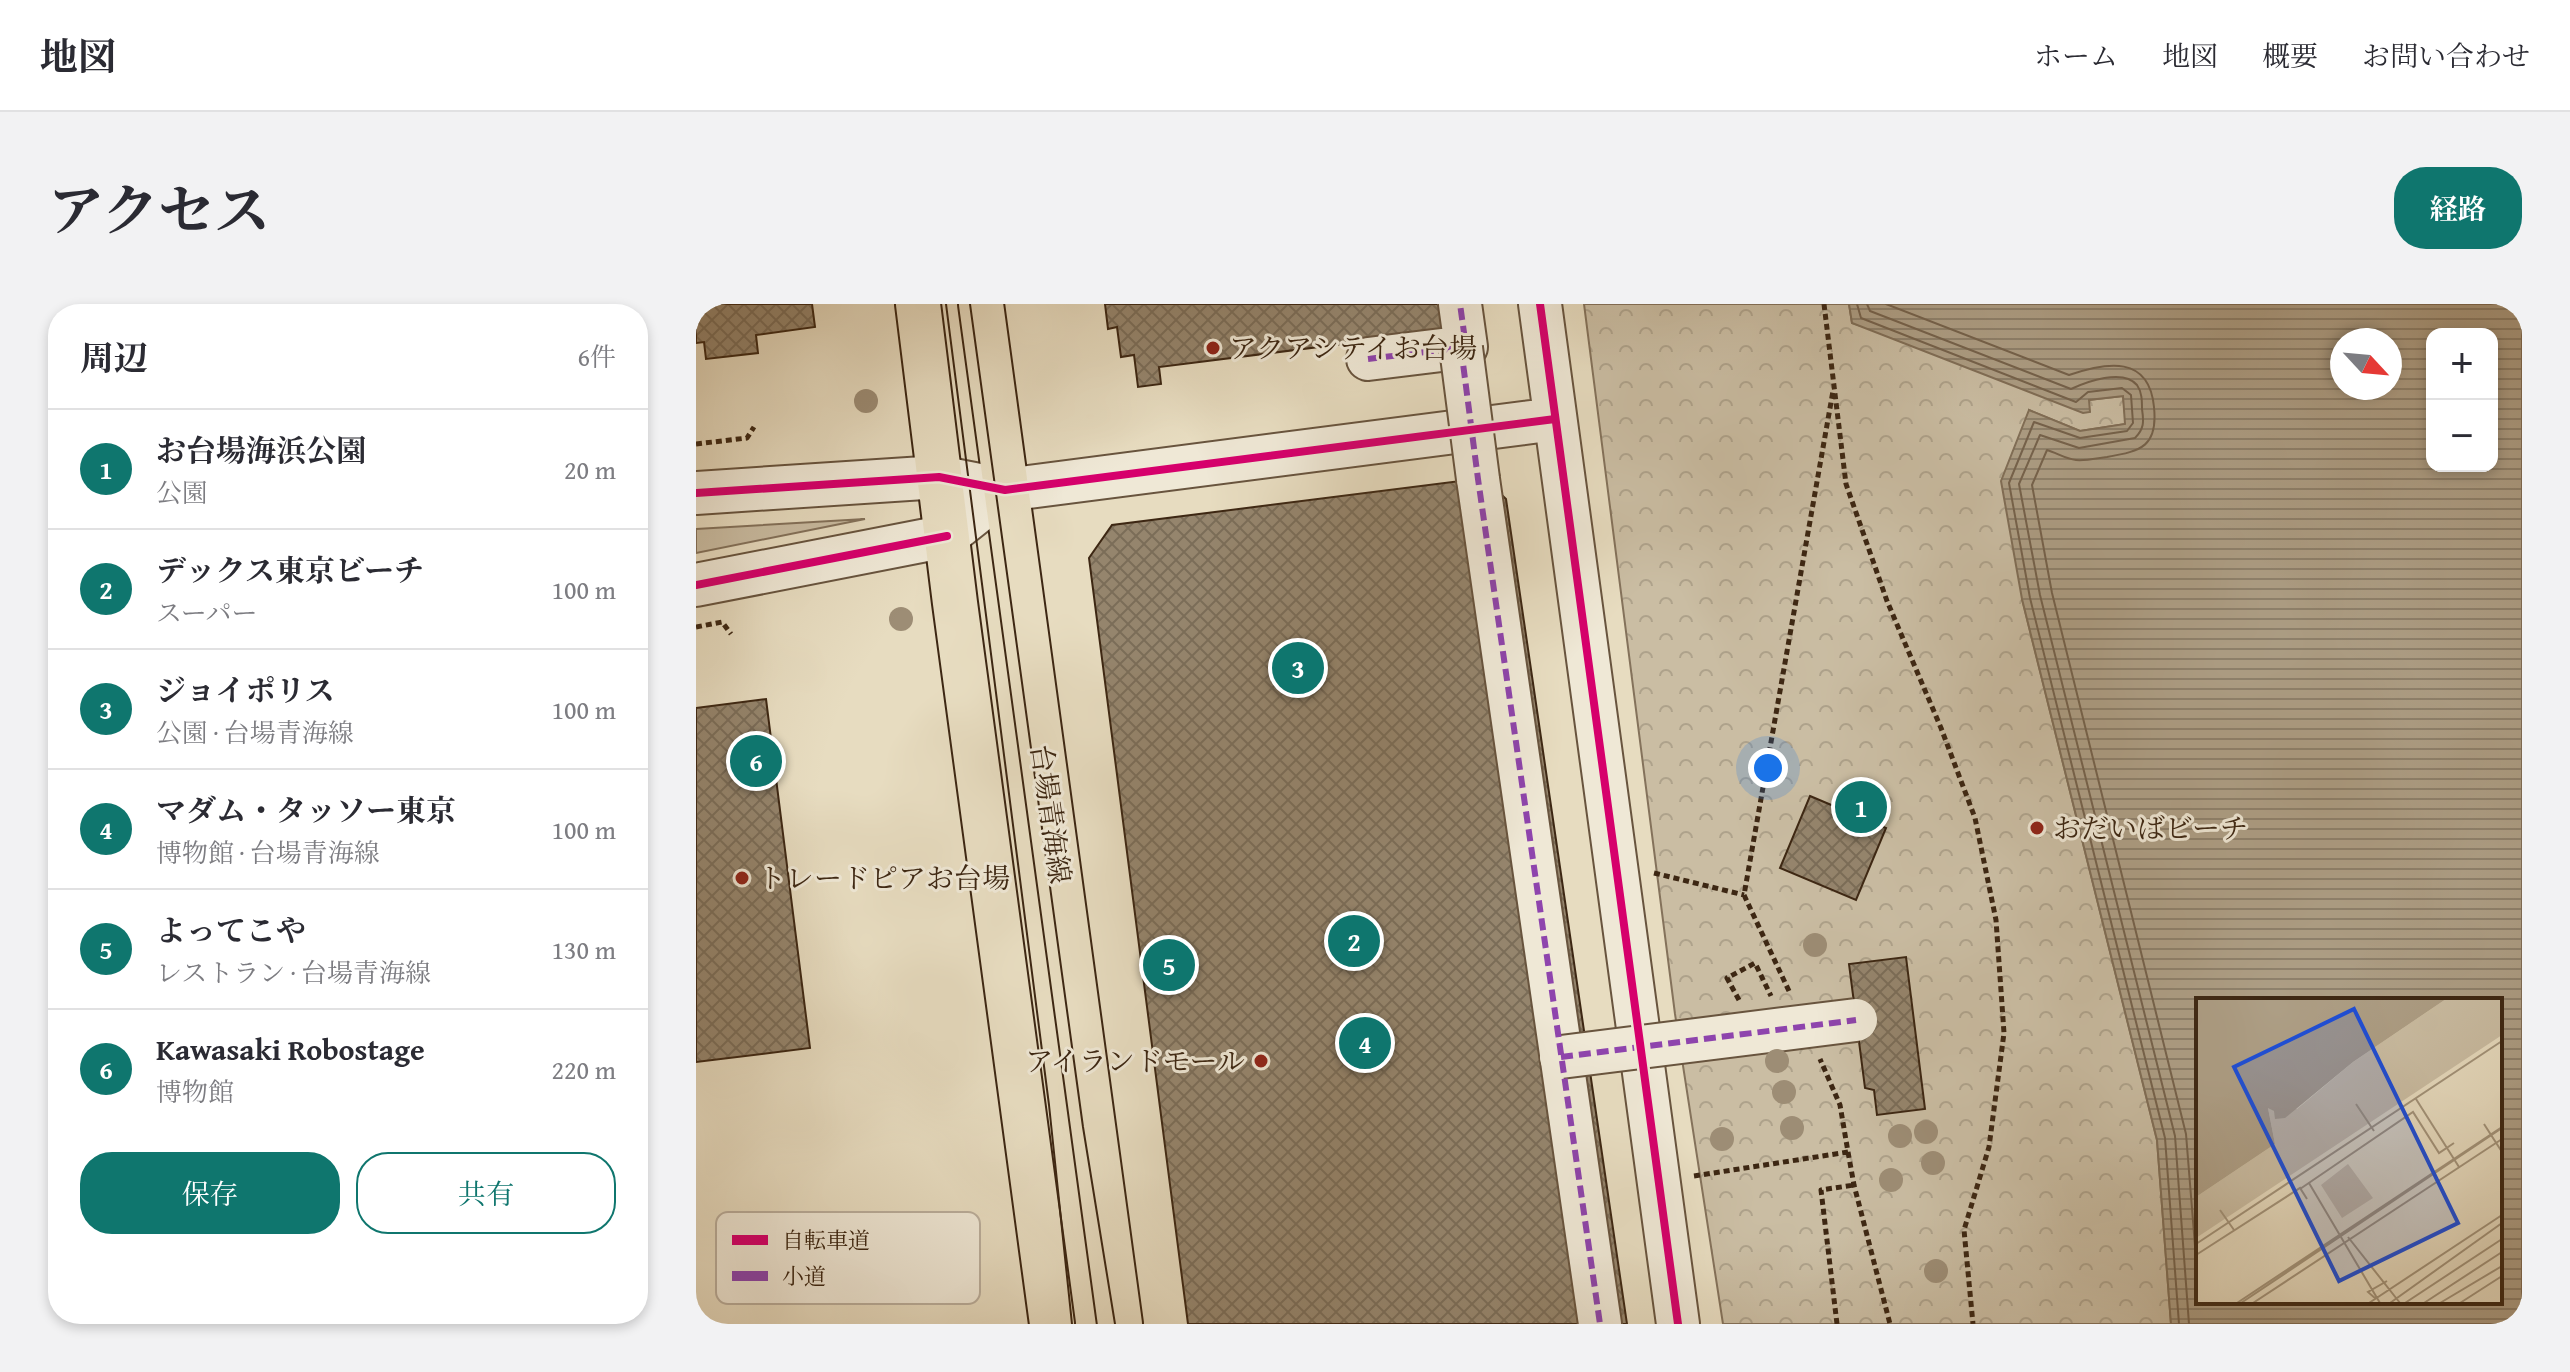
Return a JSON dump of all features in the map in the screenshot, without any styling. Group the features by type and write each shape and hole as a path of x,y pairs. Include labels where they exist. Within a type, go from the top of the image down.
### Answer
{"main road":[{"path":"918,304 1052,1324"},
{"name":"台場青海線","path":"981,304 1120,1324"}],"street":[{"path":"1368,359 1466,347 1460,304"},
{"path":"1540,304 1678,1324"},
{"path":"1461,348 1600,1324"},
{"path":"696,493 939,477 1005,490 1555,419"},
{"path":"696,585 947,536 1005,490"},
{"path":"1561,1057 1856,1020"}],"path":[{"path":"1824,304 1846,484 1887,601 1975,818 1996,920 2004,1033 1989,1147 1964,1230 1973,1324"},
{"path":"1795,1004 1744,895 1834,382"},
{"path":"696,444 747,438 754,427"},
{"path":"696,627 722,622 731,634"},
{"path":"1649,872 1744,895"},
{"path":"1814,1046 1840,1105 1854,1185 1890,1324"},
{"path":"1694,1176 1848,1152"},
{"path":"1837,1324 1821,1190 1854,1185"}],"green space":[{"path":"1584,304 1849,304 1852,323 2088,400 2123,396 2126,424 2080,431 2029,410 2022,599 2157,1140 2171,1324 1723,1324 1675,1014"},
{"path":"865,519 696,553 696,529"}],"water":[{"path":"1849,304 2522,304 2522,1324 2171,1324 2157,1140 2022,599 2001,481 2029,410 2080,431 2125,424 2123,396 2089,400 2090,412 2083,413 1852,323"}],"building":[{"path":"696,304 812,304 815,327 756,335 758,353 706,359 704,342 696,343"},
{"name":"アクアシテイお台場","path":"1105,304 1476,304 1483,358 1359,342 1159,367 1161,384 1138,387 1134,355 1121,357 1117,327 1108,329"},
{"path":"1484,478 1506,499 1627,1324 1188,1324 1089,558 1112,525"},
{"name":"トレードピアお台場","path":"766,699 810,1048 696,1062 696,708"},
{"path":"1810,796 1886,828 1856,900 1780,868"},
{"path":"1906,957 1925,1109 1877,1115 1874,1090 1865,1088 1849,964"}],"tram line":[{"path":"946,304 1049,1105 1072,1324"},
{"path":"970,304 1083,1127 1115,1324"}],"marked path":[{"path":"1368,359 1466,347 1460,304"},
{"path":"1461,348 1600,1324"},
{"path":"1561,1057 1856,1020"}],"cycle path":[{"path":"1540,304 1678,1324"},
{"path":"696,493 939,477 1005,490 1555,419"},
{"path":"696,585 947,536"}],"place":[{"name":"アクアシテイお台場","path":"1213,348"},
{"name":"ジョイポリス","path":"1298,668"},
{"name":"Kawasaki Robostage","path":"756,761"},
{"name":"お台場海浜公園","path":"1861,807"},
{"name":"おだいばビーチ","path":"2037,828"},
{"name":"トレードピアお台場","path":"742,878"},
{"name":"デックス東京ビーチ","path":"1354,941"},
{"name":"よってこや","path":"1169,965"},
{"name":"マダム・タッソー東京","path":"1365,1043"},
{"name":"アイランドモール","path":"1261,1061"}]}
